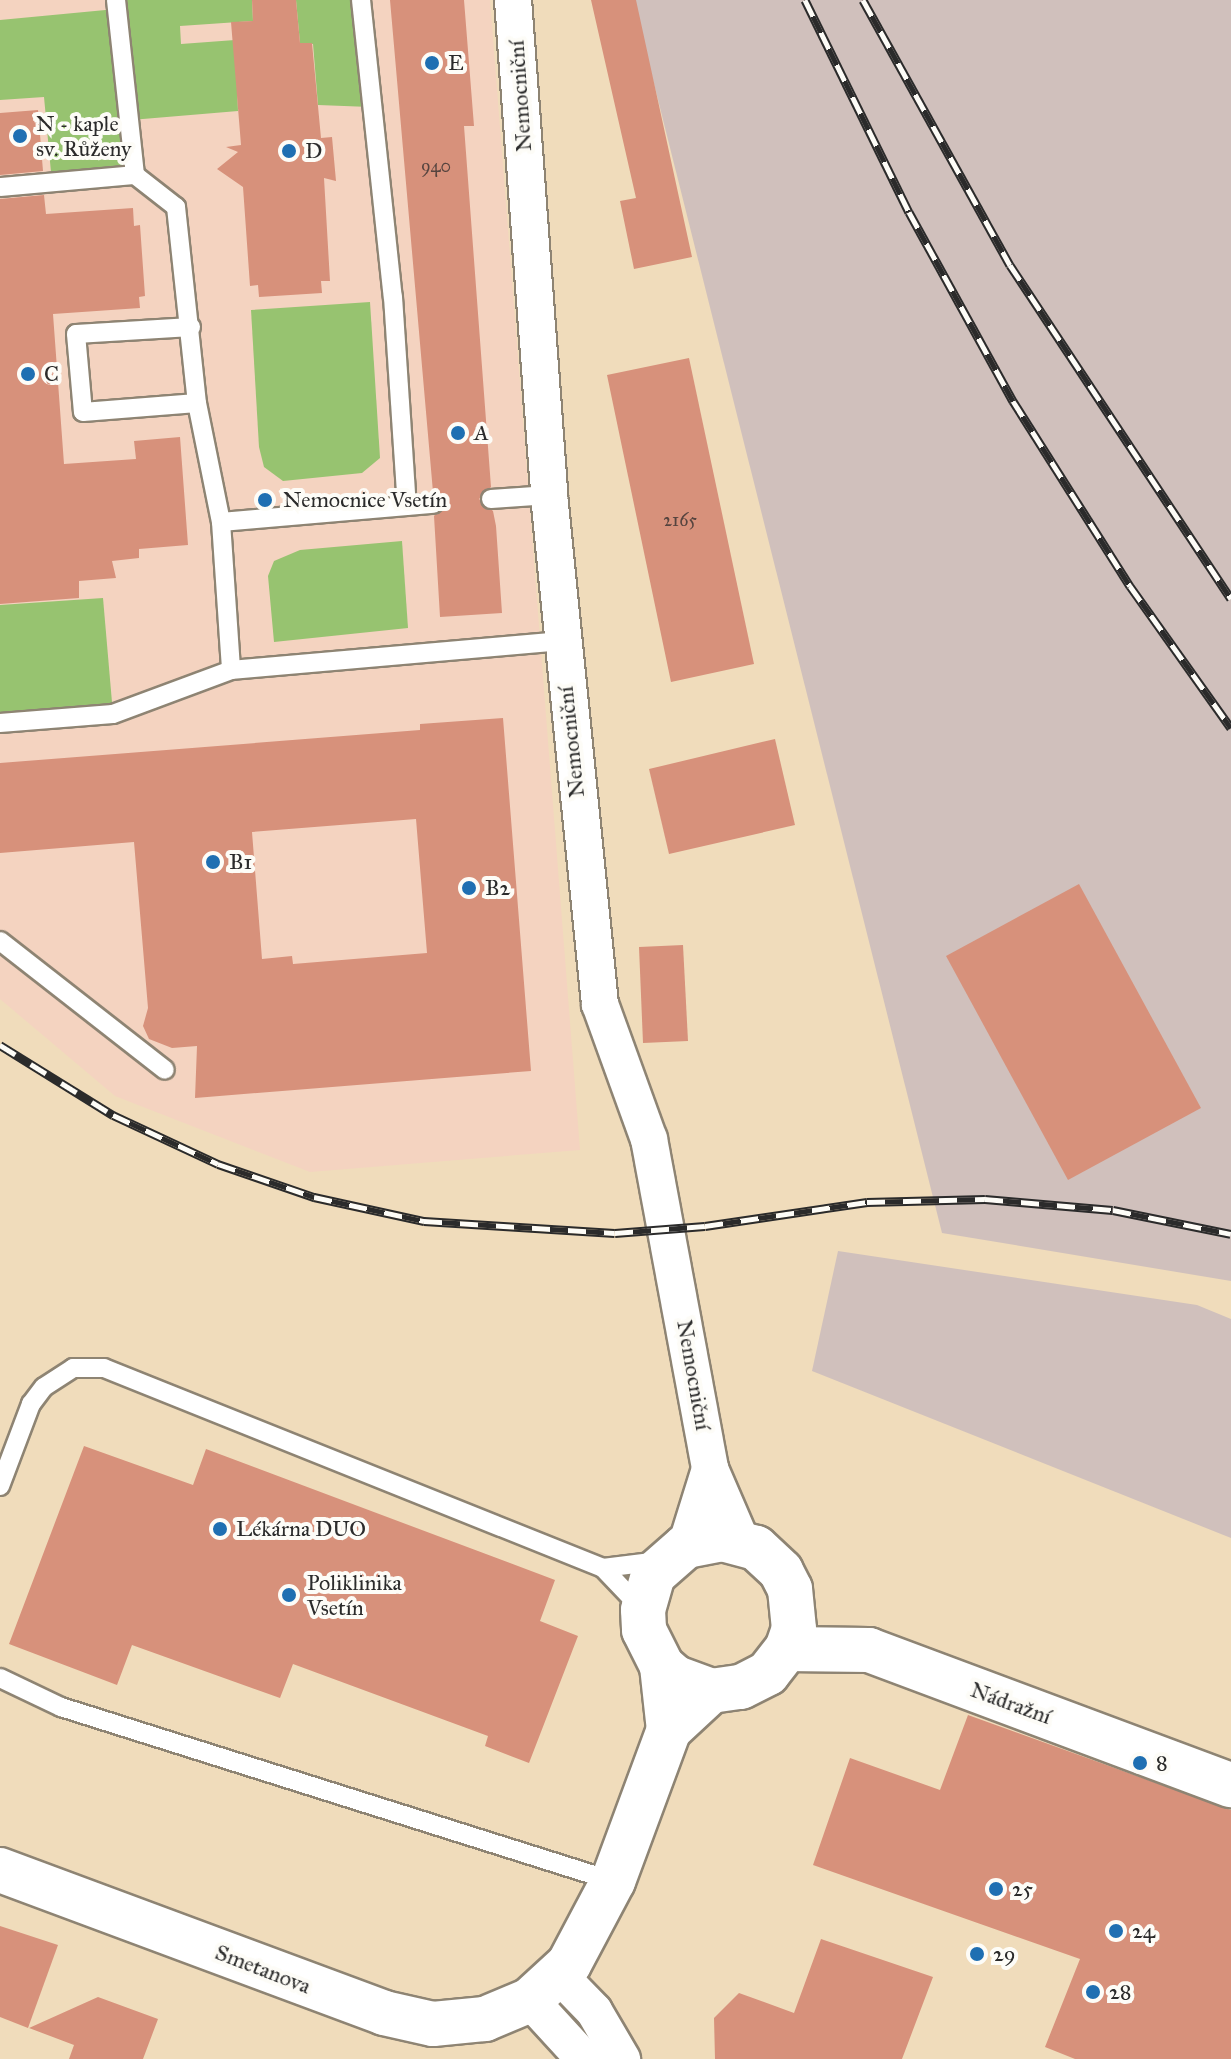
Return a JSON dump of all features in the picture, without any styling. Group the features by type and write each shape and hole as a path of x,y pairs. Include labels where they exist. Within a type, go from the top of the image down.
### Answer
{"street":[{"name":"Nemocniční","path":"513,0 549,495 600,1004 649,1139 710,1469 742,1543"},
{"name":"Nemocniční","path":"676,1554 710,1469"},
{"path":"711,1691 676,1678 662,1666 647,1640 643,1610 653,1575 676,1554 704,1540 742,1543 767,1556 790,1589 869,1650"},
{"path":"669,1730 711,1691 755,1681 787,1649 794,1629 790,1589"},
{"name":"Nádražní","path":"787,1649 869,1650 1231,1785"},
{"path":"545,1988 580,1949 613,1881 669,1730 662,1666"},
{"name":"Smetanova","path":"0,1870 401,2018 467,2023 545,1988"},
{"path":"545,1988 584,2059"},
{"path":"545,1988 602,2022 622,2059"}],"lane":[{"path":"116,0 135,175"},
{"path":"361,0 393,297 407,506"},
{"path":"0,187 135,175 176,207 197,403 221,522 231,670"},
{"path":"191,327 76,334 83,412 197,403"},
{"path":"491,499 549,495"},
{"path":"221,522 433,504"},
{"path":"0,723 113,714 231,670 562,641"},
{"path":"0,941 165,1070"},
{"path":"0,1486 31,1404 44,1387 65,1372 89,1365 212,1408 603,1568 643,1610"},
{"path":"603,1568 676,1554"},
{"path":"0,1678 61,1707 613,1881"}],"shaded area":[{"name":"Nemocnice Vsetín","path":"0,0 490,0 580,1150 310,1172 115,1096 0,999"},
{"path":"633,0 1231,0 1231,1281 942,1233"},
{"path":"838,1251 1197,1305 1231,1319 1231,1538 812,1371"}],"green space":[{"path":"116,0 252,0 253,21 180,26 181,44 235,40 238,111 131,120 135,175 52,183 44,97 0,100 0,20 116,9"},
{"path":"296,0 361,0 370,107 318,105 313,44 300,43"},
{"path":"370,302 380,458 362,473 283,481 264,467 259,447 251,310"},
{"path":"402,541 408,628 274,642 268,576 274,561 300,550"},
{"path":"103,598 113,714 0,723 0,605"}],"building":[{"name":"D","path":"252,0 296,0 300,43 312,43 321,138 332,137 336,181 324,178 330,281 321,281 322,293 259,297 258,285 250,286 243,187 217,169 238,152 226,147 241,145 231,22 253,21"},
{"path":"390,0 464,0 474,126 464,126 491,487 479,499 493,511 502,613 440,617 434,516 445,504 433,492"},
{"path":"591,0 636,0 692,257 634,269 620,201 636,198"},
{"name":"N - kaple sv. Růženy","path":"38,110 43,171 0,175 0,113"},
{"name":"C","path":"44,195 46,214 133,208 134,226 140,225 145,296 139,297 140,308 53,314 64,464 136,459 134,441 180,437 188,545 139,549 139,558 112,561 116,578 79,581 79,598 0,604 0,199"},
{"path":"689,358 754,664 671,682 607,375"},
{"path":"503,718 531,1071 195,1098 197,1046 172,1048 149,1039 143,1026 148,1008 134,842 0,853 0,763 420,730 420,724","holes":["416,819 427,953 293,964 292,956 262,959 252,832"]},
{"path":"775,739 795,825 669,854 649,769"},
{"path":"1079,884 1201,1108 1068,1180 946,956"},
{"path":"683,945 688,1041 643,1043 639,947"},
{"name":"Poliklinika Vsetín","path":"84,1446 193,1485 206,1449 555,1580 540,1621 578,1636 529,1763 485,1746 488,1736 293,1664 280,1698 132,1645 117,1685 9,1644"},
{"path":"968,1715 1231,1810 1231,2059 1075,2059 1045,2047 1080,1959 813,1865 850,1758 940,1790"},
{"path":"0,1926 58,1945 28,2028 0,2017"},
{"path":"821,1939 933,1977 902,2059 715,2059 714,2018 739,1993 794,2013"},
{"path":"98,1997 158,2019 143,2059 69,2059 74,2045 29,2028"}],"railway":[{"path":"805,0 909,212 1013,401 1130,586 1231,728"},
{"path":"863,0 1010,265 1231,599"},
{"path":"0,1045 113,1115 218,1164 314,1197 424,1221 615,1233 705,1226 867,1202 985,1199 1113,1210 1231,1234"}],"place":[{"name":"E","path":"432,63"},
{"name":"N - kaple sv. Růženy","path":"20,136"},
{"name":"D","path":"289,151"},
{"name":"C","path":"28,374"},
{"name":"A","path":"458,433"},
{"name":"Nemocnice Vsetín","path":"265,500"},
{"name":"B1","path":"213,862"},
{"name":"B2","path":"469,888"},
{"name":"Lékárna DUO","path":"220,1529"},
{"name":"Poliklinika Vsetín","path":"289,1595"},
{"name":"8","path":"1140,1763"},
{"name":"25","path":"996,1889"},
{"name":"24","path":"1116,1931"},
{"name":"29","path":"977,1954"},
{"name":"28","path":"1093,1992"}]}
